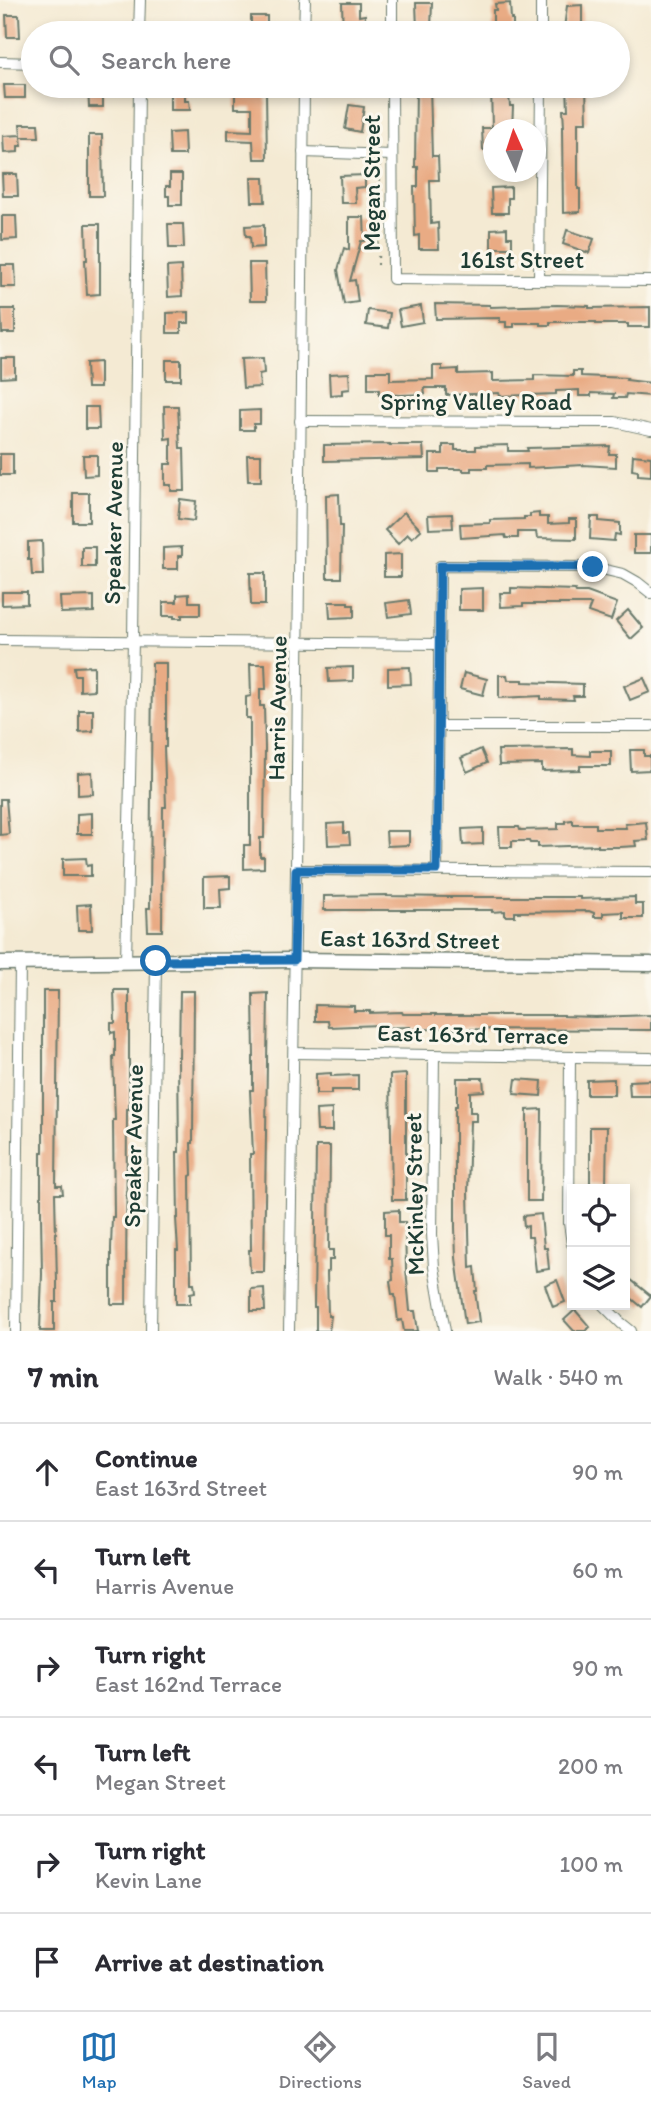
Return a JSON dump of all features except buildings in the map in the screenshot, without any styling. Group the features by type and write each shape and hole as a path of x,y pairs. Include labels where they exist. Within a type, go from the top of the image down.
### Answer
{"street":[{"path":"139,21 140,0"},
{"path":"304,21 305,0"},
{"path":"392,0 392,21"},
{"path":"541,0 541,21"},
{"path":"0,62 21,63"},
{"name":"Speaker Avenue","path":"126,961 133,641 139,98"},
{"name":"Harris Avenue","path":"289,1331 304,98"},
{"name":"Megan Street","path":"392,98 393,279"},
{"path":"539,280 541,98"},
{"path":"303,152 392,155"},
{"name":"161st Street","path":"393,279 651,281"},
{"name":"Spring Valley Road","path":"300,421 615,422 651,430"},
{"path":"437,870 440,566 593,567 623,574 651,593"},
{"path":"0,640 440,645"},
{"path":"439,726 651,726"},
{"path":"296,870 651,872"},
{"name":"East 163rd Street","path":"0,963 294,960 651,964"},
{"name":"Speaker Avenue","path":"151,1331 156,961"},
{"path":"16,1331 20,963"},
{"name":"East 163rd Terrace","path":"293,1053 651,1058"},
{"name":"McKinley Street","path":"434,1055 432,1234 434,1267 445,1331"},
{"path":"569,1184 570,1057"},
{"path":"608,1310 631,1331"}],"path":[{"path":"378,265 380,163"}],"route":[{"path":"156,961 294,960 296,870 437,870 440,566 593,567"}]}
